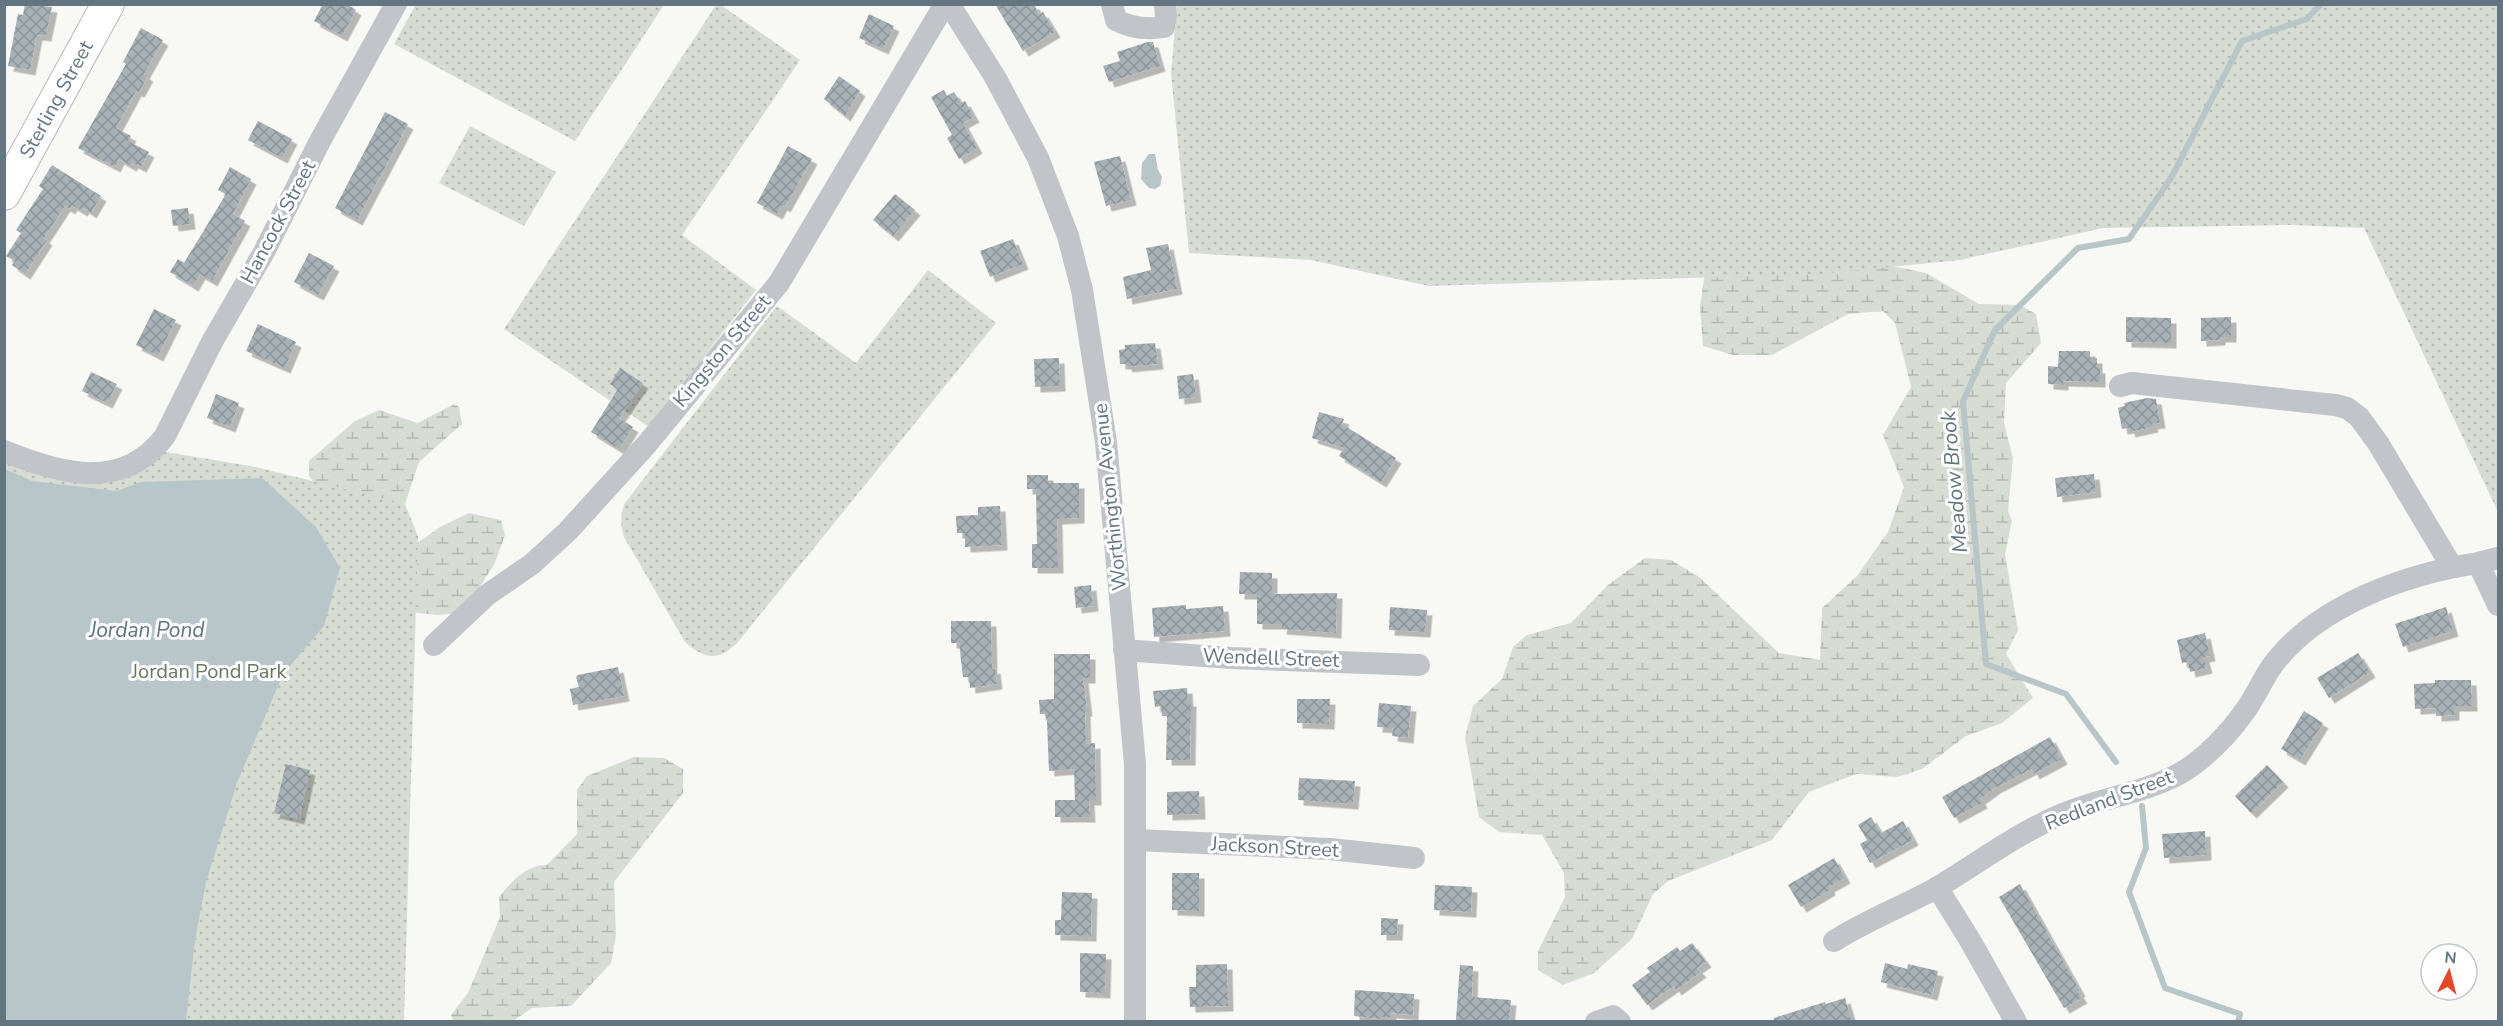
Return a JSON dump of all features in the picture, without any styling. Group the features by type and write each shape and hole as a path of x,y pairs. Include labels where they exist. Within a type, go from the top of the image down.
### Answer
{"street":[{"name":"Sterling Street","path":"4,194 108,4"},
{"name":"Hancock Street","path":"4,451 61,470 108,472 141,460 154,450 264,252 324,133 396,4"},
{"name":"Kingston Street","path":"434,645 487,595 532,564 568,531 646,444 779,283 947,4"},
{"name":"Worthington Avenue","path":"947,4 995,77 1051,187 1076,261 1088,319 1107,442 1135,764 1137,840 1135,1022"},
{"path":"1112,4 1116,20 1129,27 1152,29 1164,27 1166,15 1164,4"},
{"path":"2120,386 2132,383 2347,408 2359,417 2378,443 2452,567"},
{"path":"2488,561 2499,605"},
{"name":"Redland Street","path":"1834,941 1936,887 2012,840 2062,814 2178,774 2205,755 2228,733 2247,709 2272,666 2296,638 2310,626 2342,607 2372,593 2452,567 2488,561"},
{"name":"Wendell Street","path":"1124,650 1219,657 1419,665"},
{"name":"Jackson Street","path":"1137,840 1330,849 1414,858"},
{"path":"1936,887 1971,942 2016,1022"},
{"path":"1596,1022 1613,1016 1620,1022"}],"green space":[{"path":"416,4 664,5 575,141 394,44"},
{"path":"716,5 721,5 800,60 682,235 756,290 649,427 504,329"},
{"path":"1177,5 2498,5 2498,512 2364,228 2293,225 2103,228 1960,260 1820,274 1429,286 1311,260 1189,253 1171,74"},
{"path":"470,126 556,172 524,226 439,183"},
{"path":"1713,216 1882,264 1926,273 1979,304 2020,305 2036,314 2041,343 2006,383 2004,423 2013,458 2008,511 2012,521 2005,554 2018,630 2006,654 2033,698 2002,723 1966,736 1922,769 1897,777 1856,774 1809,792 1772,840 1668,881 1653,894 1632,939 1594,973 1563,985 1538,970 1538,951 1565,897 1564,873 1542,835 1499,832 1479,817 1465,737 1473,706 1502,679 1513,647 1527,635 1571,623 1608,585 1645,558 1671,560 1699,577 1779,653 1820,660 1822,608 1857,576 1888,532 1904,487 1883,435 1911,387 1895,323 1883,311 1848,314 1772,355 1733,355 1703,346 1700,307"},
{"path":"928,270 996,323 738,642 725,653 712,656 692,648 685,642 624,537 621,520 625,503 777,306 856,363"},
{"path":"454,404 459,407 462,424 419,462 405,504 378,527 326,498 309,476 309,461 355,421 379,410 418,423"},
{"name":"Jordan Pond","path":"5,450 77,473 154,450 256,467 405,504 418,536 404,1021 5,1022"},
{"path":"469,513 501,520 505,535 495,563 463,613 437,615 401,611 406,551 440,527"},
{"path":"634,757 664,758 683,769 683,793 614,882 616,936 611,963 571,1006 532,1008 513,1021 453,1021 451,1015 468,993 500,917 499,897 514,880 526,871 540,865 547,865 577,834 577,790 587,776"}],"water":[{"path":"1149,154 1155,154 1162,177 1160,186 1155,189 1149,188 1141,179 1142,163"},
{"name":"Jordan Pond","path":"5,469 32,481 117,491 141,482 262,478 316,527 340,568 324,626 283,674 237,783 206,882 195,940 186,1021 5,1021"}],"building":[{"path":"25,4 52,7 46,36 37,35 30,70 8,66 18,14 23,15"},
{"path":"323,4 347,4 356,10 342,36 314,21"},
{"path":"995,4 1034,4 1039,14 1043,12 1055,32 1023,51"},
{"path":"869,14 894,26 883,49 859,38"},
{"path":"141,28 163,40 144,74 148,76 139,92 136,91 116,128 131,136 128,141 149,152 141,167 133,163 131,166 119,159 115,167 78,148 126,64 123,62"},
{"path":"1153,42 1160,66 1109,82 1103,66 1120,61 1117,52"},
{"path":"839,76 860,91 845,116 824,99"},
{"path":"944,90 947,96 954,92 961,103 965,101 974,117 963,123 977,148 959,159 947,138 952,135 931,97"},
{"path":"385,112 408,124 357,220 335,208"},
{"path":"258,121 292,139 282,158 248,140"},
{"path":"788,146 812,159 785,207 782,205 777,214 757,203"},
{"path":"1120,156 1131,200 1106,206 1094,162"},
{"path":"52,165 101,196 91,213 84,208 82,211 72,205 70,209 65,206 44,238 47,240 25,274 12,265 15,261 6,256 21,233 16,230 43,189 39,186"},
{"path":"230,167 251,179 233,214 245,221 212,281 200,274 193,286 170,272 178,259 184,263 226,194 218,190"},
{"path":"895,194 915,210 893,236 873,220"},
{"path":"188,208 190,224 173,226 171,210"},
{"path":"1013,239 1023,264 990,277 980,251"},
{"path":"1168,244 1177,289 1127,299 1123,277 1151,270 1146,248"},
{"path":"309,253 334,266 318,295 294,282"},
{"path":"154,309 176,320 158,356 136,345"},
{"path":"2126,317 2171,318 2171,343 2126,342"},
{"path":"2231,317 2231,337 2201,341 2201,318"},
{"path":"258,324 296,342 285,368 246,351"},
{"path":"1155,343 1158,364 1127,367 1126,364 1120,364 1119,350 1125,349 1125,345"},
{"path":"2059,351 2090,351 2090,358 2097,358 2100,382 2063,381 2063,385 2048,384 2048,366 2058,367"},
{"path":"1059,358 1060,386 1035,387 1034,359"},
{"path":"620,368 643,383 619,418 633,427 619,449 591,432 618,389 610,384"},
{"path":"91,372 117,384 107,403 82,391"},
{"path":"1193,374 1196,397 1179,399 1177,376"},
{"path":"216,394 239,403 230,427 207,418"},
{"path":"2147,398 2156,399 2160,423 2152,424 2153,427 2130,432 2129,428 2122,429 2118,408 2125,406 2124,403"},
{"path":"1319,412 1344,419 1342,424 1396,458 1381,482 1339,456 1344,448 1312,438"},
{"path":"2094,474 2096,492 2057,497 2055,478"},
{"path":"1027,475 1048,475 1048,483 1079,483 1079,518 1057,519 1058,568 1032,568 1032,544 1037,544 1036,489 1027,489"},
{"path":"1000,506 1002,545 965,547 965,533 957,533 956,516 978,515 978,507"},
{"path":"1240,572 1272,573 1272,594 1337,593 1336,633 1281,629 1282,624 1257,624 1257,594 1239,594"},
{"path":"1091,585 1093,606 1076,608 1074,587"},
{"path":"1186,605 1186,609 1223,606 1225,631 1154,637 1152,608"},
{"path":"1390,607 1427,610 1425,632 1389,630"},
{"path":"2446,607 2453,631 2403,647 2395,624"},
{"path":"951,621 991,621 992,669 995,668 997,684 970,688 969,677 963,677 959,643 951,643"},
{"path":"2205,633 2210,656 2204,657 2207,668 2190,672 2188,662 2182,663 2177,640"},
{"path":"2358,653 2370,672 2329,698 2317,678"},
{"path":"1054,654 1090,654 1090,678 1083,678 1087,711 1085,711 1086,744 1095,743 1096,800 1089,800 1090,817 1055,817 1055,800 1075,800 1074,769 1049,771 1047,722 1045,714 1040,714 1039,700 1054,699"},
{"path":"618,667 624,696 573,705 570,689 579,687 576,677 578,675"},
{"path":"2435,680 2471,680 2472,706 2454,706 2454,715 2436,716 2436,708 2415,709 2414,684 2435,683"},
{"path":"1187,688 1188,701 1191,701 1190,760 1166,760 1167,716 1162,716 1161,706 1155,707 1153,691"},
{"path":"1297,699 1330,699 1329,724 1297,723"},
{"path":"1379,703 1411,706 1408,738 1392,736 1393,728 1377,727"},
{"path":"2304,711 2323,723 2300,760 2281,749"},
{"path":"2050,737 2062,759 2034,774 2032,769 1995,788 1980,799 1982,803 1954,818 1942,797"},
{"path":"286,764 310,770 299,819 274,813"},
{"path":"2267,765 2283,782 2251,813 2235,796"},
{"path":"1299,778 1355,781 1353,804 1298,800"},
{"path":"1199,791 1200,814 1167,815 1167,792"},
{"path":"1871,817 1881,833 1903,821 1913,840 1870,863 1860,844 1867,840 1858,825"},
{"path":"2205,831 2206,855 2164,858 2162,834"},
{"path":"1834,858 1845,878 1801,907 1788,885"},
{"path":"1172,873 1199,873 1199,911 1172,910"},
{"path":"2020,884 2080,991 2078,992 2082,998 2064,1008 1999,897"},
{"path":"1435,885 1472,887 1471,912 1434,910"},
{"path":"1062,892 1092,893 1091,936 1055,935 1055,920 1061,920"},
{"path":"1381,918 1398,919 1397,935 1381,935"},
{"path":"1692,943 1706,962 1697,968 1701,972 1676,990 1674,986 1647,1005 1632,985 1650,972 1647,968 1677,947 1680,951"},
{"path":"1080,953 1106,954 1105,993 1080,992"},
{"path":"1885,963 1907,969 1908,964 1938,971 1932,995 1881,982"},
{"path":"1227,964 1228,1006 1190,1007 1189,987 1196,987 1196,965"},
{"path":"1460,965 1473,966 1472,997 1511,1000 1509,1022 1456,1020"},
{"path":"1355,990 1414,994 1413,1015 1391,1013 1391,1017 1380,1017 1380,1019 1354,1016"},
{"path":"1845,998 1852,1022 1774,1022 1774,1018"}],"waterway":[{"name":"Meadow Brook","path":"2116,762 2066,694 1986,664 1963,401 1995,330 2078,248 2129,239 2171,178 2242,41 2307,19 2321,4"},
{"name":"Meadow Brook","path":"2142,806 2146,848 2129,892 2165,988 2240,1014 2238,1022"}],"park label":[{"name":"Jordan Pond Park","path":"209,671"}]}
